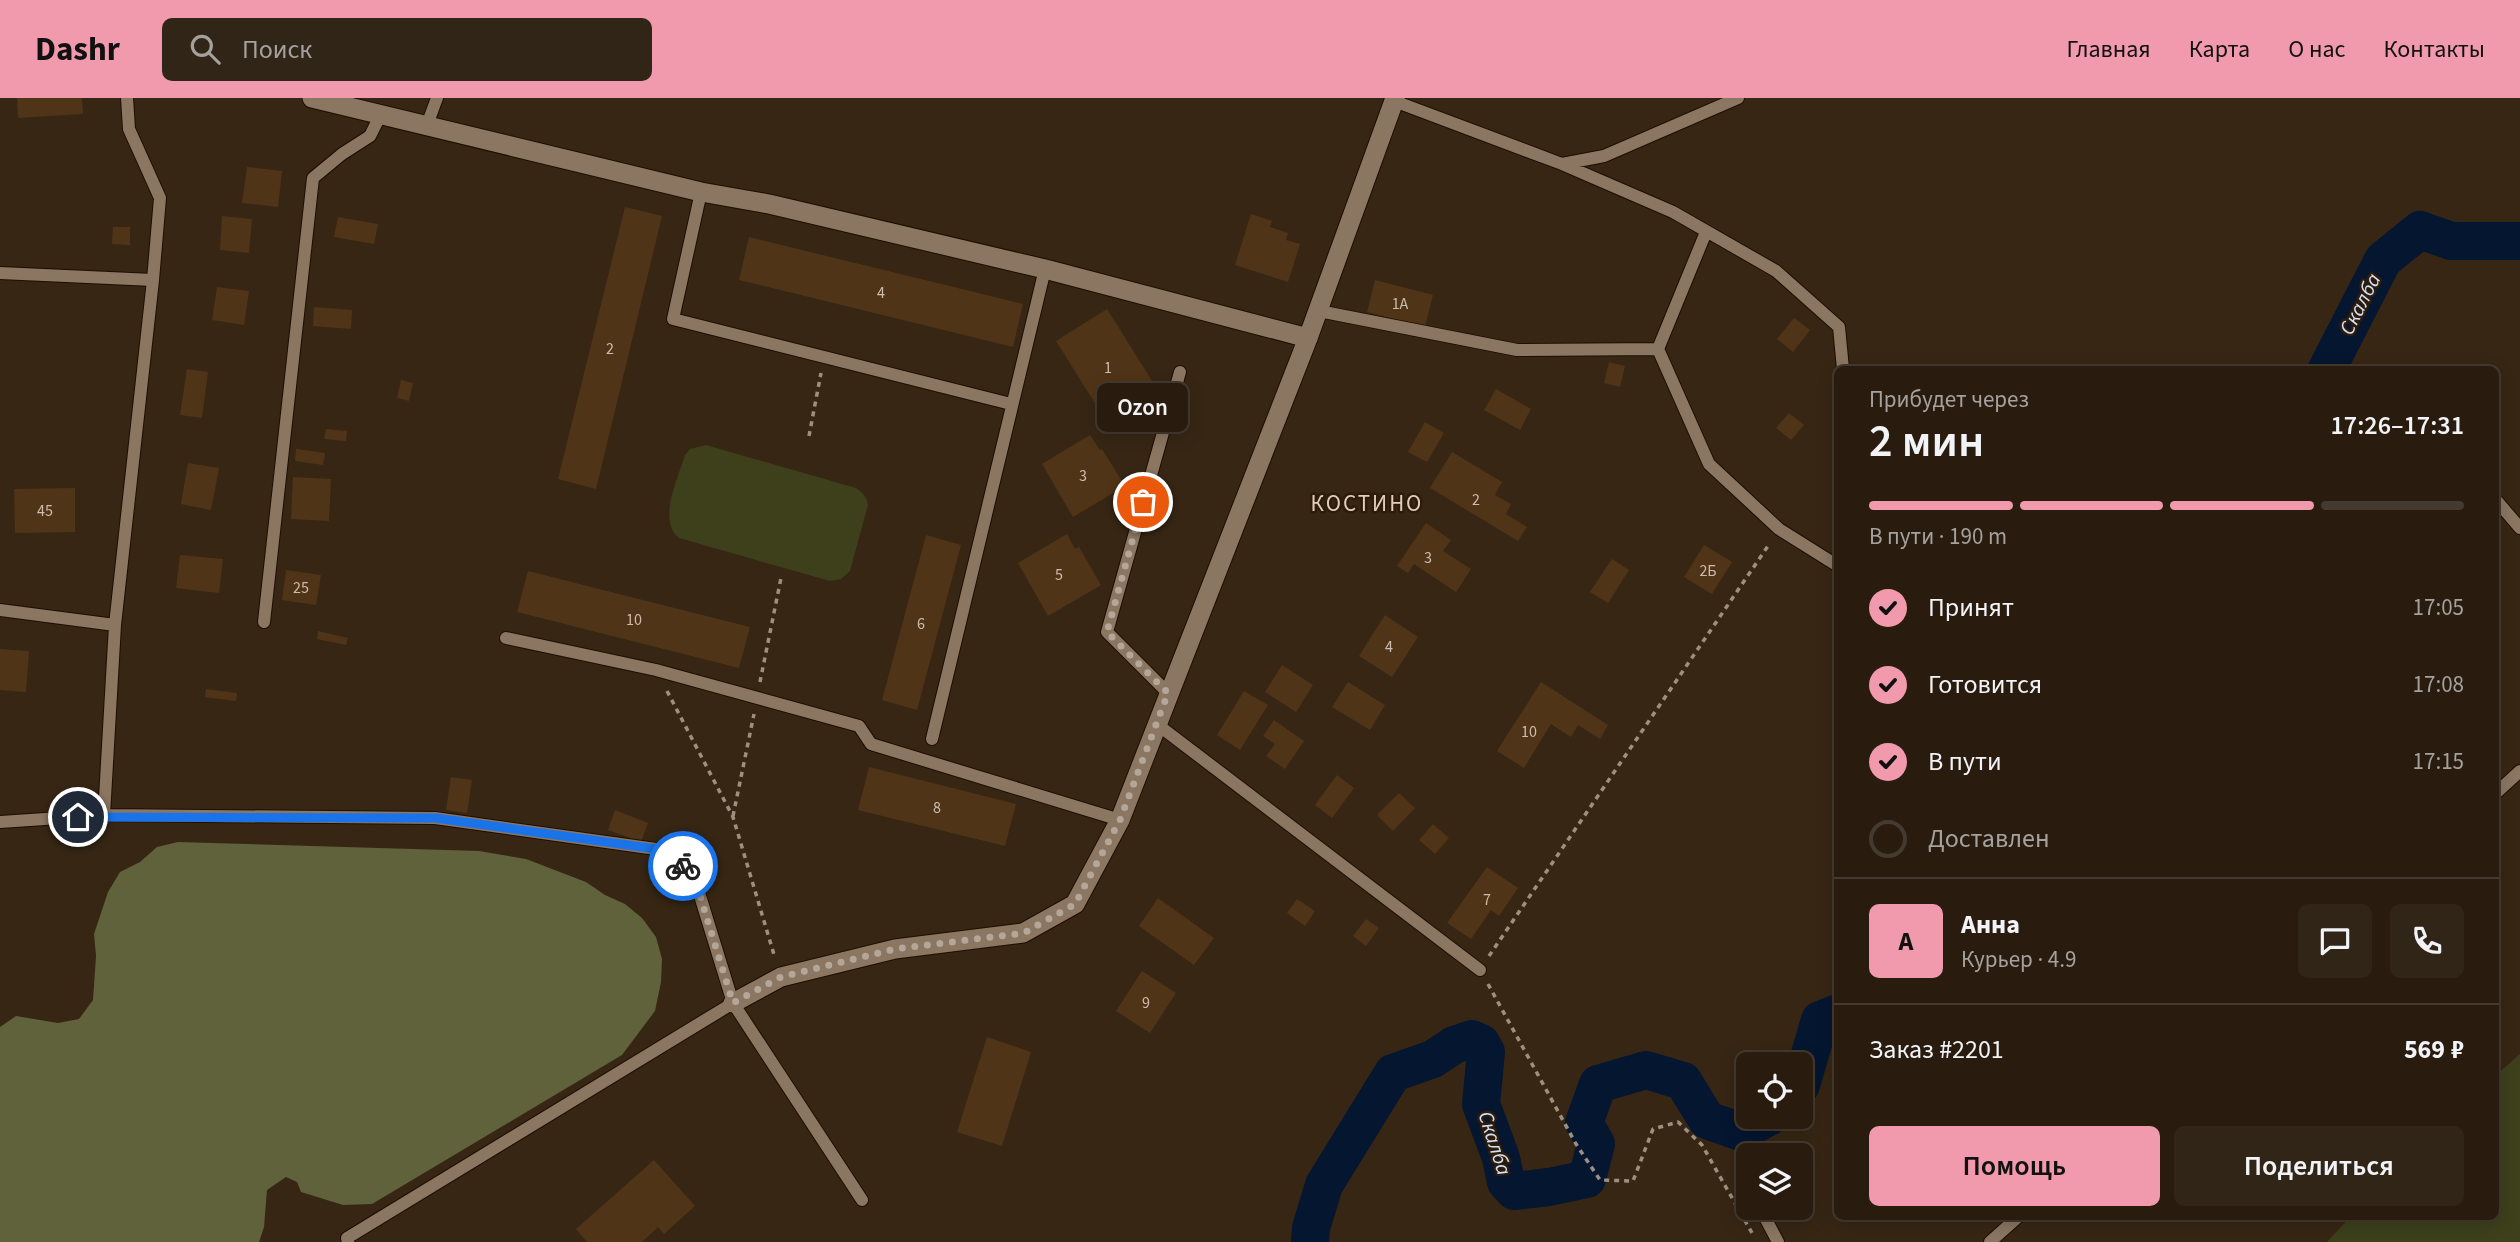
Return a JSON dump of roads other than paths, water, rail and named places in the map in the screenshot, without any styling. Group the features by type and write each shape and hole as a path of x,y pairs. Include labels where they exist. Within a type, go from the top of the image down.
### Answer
{"street":[{"path":"312,98 701,192 769,204 1045,269 1308,338"},
{"path":"733,1003 781,977 895,949 1024,933 1075,904 1120,820 1158,725 1168,693 1319,311 1394,100"}],"lane":[{"path":"104,815 115,625 160,198 129,129 127,98"},
{"path":"427,125 437,98"},
{"path":"1562,164 1604,156 1738,98"},
{"path":"1394,100 1562,164 1673,212 1776,271 1839,327 1843,366"},
{"path":"264,622 313,178 342,154 370,136 381,114"},
{"path":"701,192 673,319 1011,404"},
{"path":"1706,232 1658,349 1709,464 1779,529 1834,563"},
{"path":"932,740 1045,269"},
{"path":"0,273 153,281"},
{"path":"1319,311 1517,350 1658,349"},
{"path":"1168,693 1107,632 1180,373"},
{"path":"2499,504 2520,528"},
{"path":"0,610 115,625"},
{"path":"506,638 656,670 859,726 871,744 1120,820"},
{"path":"1158,725 1480,970"},
{"path":"2499,790 2519,773"},
{"path":"0,821 104,815 435,818 656,849 693,873 733,1003 862,1200"},
{"path":"345,1241 733,1003"},
{"path":"1766,1220 1778,1242"},
{"path":"1990,1242 2015,1220"}],"waterway":[{"name":"Скалба","path":"2329,366 2383,260 2420,230 2451,241 2520,241"},
{"name":"Скалба","path":"1811,1052 1820,1020 1834,1015"},
{"name":"Скалба","path":"1310,1242 1311,1228 1324,1185 1393,1073 1433,1059 1454,1045 1472,1039 1481,1043 1486,1052 1481,1104 1501,1158 1506,1182 1514,1191 1587,1179 1596,1144 1584,1123 1598,1084 1646,1070 1683,1081 1707,1120 1741,1132 1746,1129"}],"place":[{"name":"Ozon","path":"1143,502"}],"district":[{"name":"КОСТИНО","path":"1367,503"}]}
